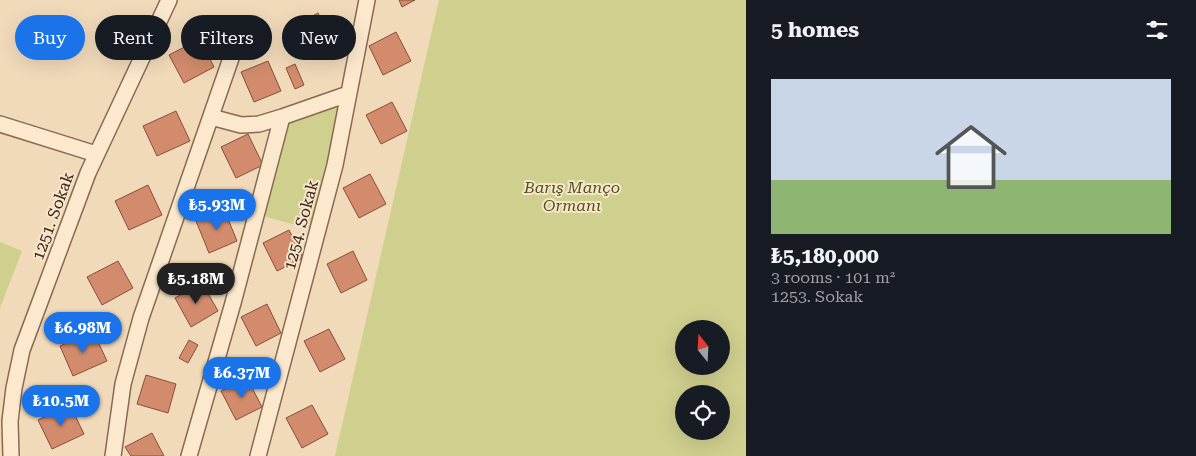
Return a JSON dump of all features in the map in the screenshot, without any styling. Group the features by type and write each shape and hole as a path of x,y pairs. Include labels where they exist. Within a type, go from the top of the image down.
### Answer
{"street":[{"name":"1251. Sokak","path":"11,456 11,413 22,350 88,173 169,0"},
{"name":"1254. Sokak","path":"258,456 335,165 367,0"},
{"path":"113,456 123,384 131,351 230,60"},
{"path":"210,117 241,125 259,124 348,94"},
{"path":"189,456 230,313 282,117"},
{"path":"0,124 96,154"}],"green space":[{"name":"Barış Manço Ormanı","path":"439,0 746,0 746,456 335,456"},
{"path":"348,94 317,231 256,214 282,117"},
{"path":"0,242 22,251 0,308"}],"building":[{"path":"399,0 415,0 402,7"},
{"path":"396,32 411,61 383,75 369,46"},
{"path":"181,49 181,60 210,60 214,67 184,83 171,59 171,54"},
{"path":"268,61 281,91 254,102 241,72"},
{"path":"295,64 304,85 295,89 286,68"},
{"path":"392,102 407,131 381,144 366,115"},
{"path":"176,111 190,141 157,156 143,126"},
{"path":"248,134 263,165 236,178 221,147"},
{"path":"370,174 386,204 359,218 343,188"},
{"path":"148,185 162,215 129,230 115,201"},
{"path":"224,209 237,241 209,253 196,221"},
{"path":"289,230 303,258 277,271 263,243"},
{"path":"353,251 367,280 341,293 327,264"},
{"path":"118,261 133,288 102,305 87,277"},
{"path":"202,283 218,311 191,327 175,298"},
{"path":"267,304 281,333 256,346 241,317"},
{"path":"329,329 345,359 320,372 304,341"},
{"path":"93,331 107,361 73,376 60,346"},
{"path":"189,340 198,345 188,363 179,358"},
{"path":"146,375 176,384 168,413 137,404"},
{"path":"247,378 262,407 236,420 221,391"},
{"path":"70,405 84,434 52,449 38,420"},
{"path":"312,405 328,434 302,448 286,418"},
{"path":"152,433 164,456 131,456 125,447"}]}
